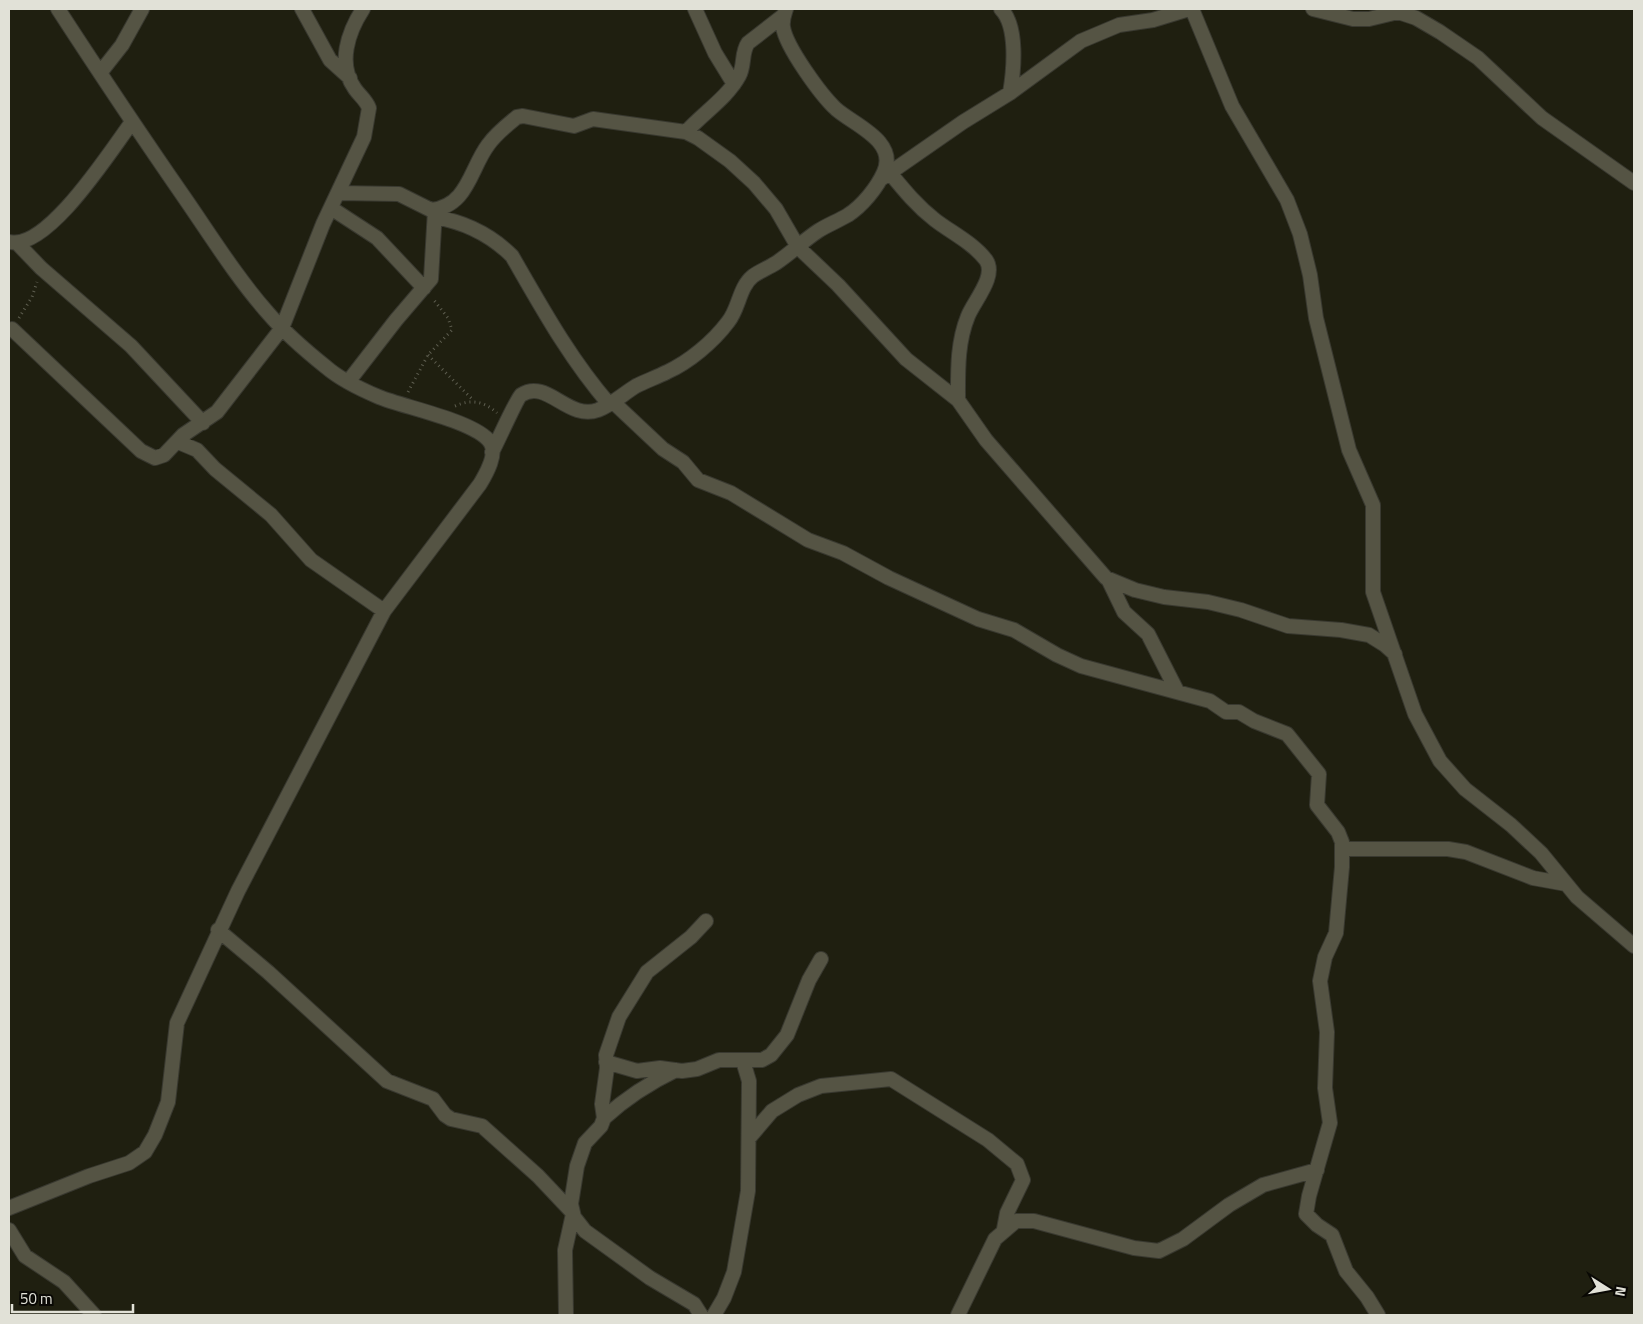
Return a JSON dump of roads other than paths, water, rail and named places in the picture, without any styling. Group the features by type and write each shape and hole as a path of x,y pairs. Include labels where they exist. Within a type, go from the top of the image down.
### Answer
{"street":[{"path":"58,9 210,236 268,313 282,328 327,368 348,382 380,397 441,416 476,432 490,441 492,452"},
{"path":"100,73 122,45 142,9"},
{"path":"302,9 330,60 350,78"},
{"path":"12,329 127,439 149,456 155,458 164,455 183,435 200,425 216,412 282,328 331,208 364,138 369,120 367,103 355,89 350,78 346,47 357,18 363,9"},
{"path":"695,9 715,53 734,84"},
{"path":"1001,9 1010,20 1012,34 1013,69 1010,93"},
{"path":"9,1208 89,1176 129,1163 145,1152 155,1135 168,1102 177,1023 218,930 384,612 480,484 489,468 492,452 520,396 532,391 542,392 583,412 597,410 634,387 684,363 726,325 746,284 752,277 798,247 819,230 848,215 859,206 884,176 956,126 1010,93 1081,41 1119,25 1153,20 1191,9 1232,106 1286,200 1300,234 1310,275 1316,318 1349,450 1374,505 1373,592 1415,714 1430,745 1444,766 1465,789 1511,825 1541,853 1577,897 1634,946"},
{"path":"1313,9 1353,19 1376,18 1398,12 1416,18 1478,58 1542,118 1634,182"},
{"path":"686,132 734,84 742,70 744,52 748,43 785,12"},
{"path":"785,12 783,29 801,66 836,108 877,139 884,150 886,164 884,176"},
{"path":"435,213 450,204 459,195 474,175 488,145 517,117 530,117 574,126 593,119 686,132 698,138 730,161 754,183 776,210 798,247 842,289 906,359 958,400 986,440 1110,581 1124,612 1148,634 1177,692"},
{"path":"13,242 34,236 65,211 132,122"},
{"path":"884,176 934,220 967,242 983,257 989,267 988,277 968,316 962,336 959,353 958,400"},
{"path":"338,193 399,194 421,207 471,228 500,245 512,256 571,357 611,403 663,449 684,462 698,480 730,493 808,540 842,553 889,578 978,619 1014,630 1057,655 1081,666 1210,701 1226,712 1239,712 1254,721 1287,734 1319,774 1316,805 1338,832 1342,849 1336,933 1325,957 1320,975 1327,1032 1325,1088 1330,1123 1306,1214 1317,1225 1332,1235 1346,1271 1367,1297 1378,1315"},
{"path":"331,208 377,238 424,288"},
{"path":"348,382 396,320 431,279 433,272 435,213"},
{"path":"13,242 131,346 200,425 197,450"},
{"path":"178,442 197,450 215,469 271,515 311,560 384,612"},
{"path":"1110,581 1164,597 1208,602 1242,610 1288,626 1341,630 1369,635 1386,645 1395,654"},
{"path":"1342,849 1448,849 1466,852 1533,878 1566,884"},
{"path":"566,1315 564,1250 573,1213 573,1190 577,1166 585,1143 601,1126 604,1118 602,1104 607,1047 619,1017 647,972 691,937 706,921"},
{"path":"218,930 268,972 387,1081 434,1100 445,1115 451,1119 482,1126 538,1176 573,1213 585,1231 650,1278 694,1304 701,1315"},
{"path":"606,1062 637,1071 660,1068 676,1070 697,1069 719,1060 762,1060 781,1044 793,1023 809,980 821,959"},
{"path":"714,1315 728,1290 738,1258 748,1192 749,1081 743,1061"},
{"path":"604,1118 651,1082 676,1070"},
{"path":"749,1138 772,1111 783,1102 811,1089 884,1078 896,1081 924,1101 988,1140 1017,1164 1023,1180 1007,1213 1004,1230"},
{"path":"958,1315 995,1239 1016,1221 1034,1220 1134,1248 1159,1250 1183,1239 1229,1205 1264,1185 1317,1170"},
{"path":"9,1230 25,1256 64,1282 94,1315"}]}
